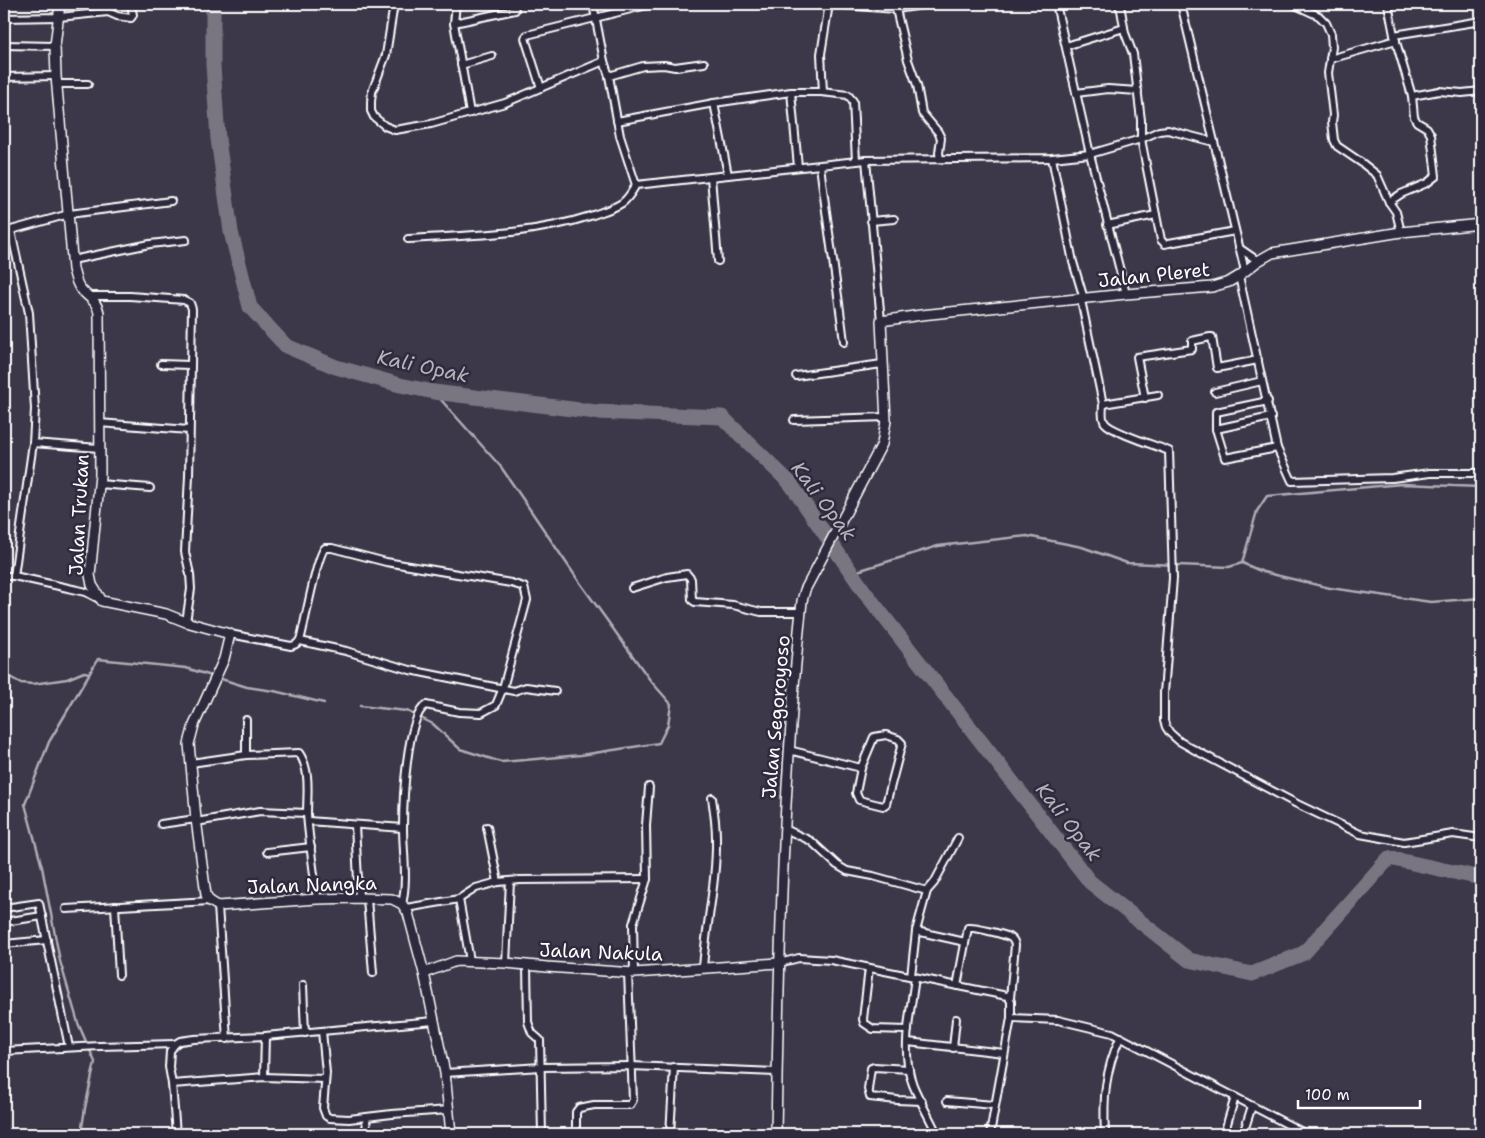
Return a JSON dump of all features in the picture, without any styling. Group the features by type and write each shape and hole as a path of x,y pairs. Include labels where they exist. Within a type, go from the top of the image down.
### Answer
{"street":[{"path":"60,4 55,46 56,80 72,260 76,281 81,290 90,296 130,296 184,300 190,303 192,308 189,476 185,552 191,589 186,622"},
{"path":"4,18 59,17 108,12 117,16 131,18 133,16 131,4"},
{"path":"394,4 386,55 370,102 374,117 385,126 395,130 431,124 504,103 604,61"},
{"path":"456,4 454,23 470,113"},
{"path":"593,4 620,136 636,185"},
{"path":"541,88 526,38 527,35 650,4"},
{"path":"823,92 821,54 829,4 896,9 930,4"},
{"path":"1056,4 1107,225 1126,294"},
{"path":"1118,4 1133,54 1141,120 1141,139 1161,240 1165,244 1235,231"},
{"path":"1181,4 1235,231 1262,381 1277,448 1292,480 1392,478 1430,473 1481,473"},
{"path":"1293,4 1318,16 1326,23 1331,34 1332,47 1328,74 1334,140 1337,146 1377,175 1389,202 1396,212 1401,232"},
{"path":"1388,4 1395,37 1412,96 1415,120 1428,128 1431,135 1436,176 1427,183 1401,194 1389,202"},
{"path":"896,9 908,60 917,85 922,113 941,138 940,159"},
{"path":"454,23 515,10"},
{"path":"1330,59 1395,37 1481,21"},
{"path":"1066,46 1124,28"},
{"path":"4,45 55,46"},
{"path":"461,65 492,56"},
{"path":"609,76 643,66 664,65 675,67 704,63"},
{"path":"4,77 88,84"},
{"path":"1076,93 1108,90 1138,91"},
{"path":"1412,96 1438,91 1468,93 1481,91"},
{"path":"791,92 798,167"},
{"path":"617,121 714,102 791,92 823,92 848,95 852,98 856,161"},
{"path":"714,102 728,175"},
{"path":"636,185 866,160 1052,158 1090,154 1141,139 1159,131 1168,130 1214,142"},
{"path":"1052,158 1103,404 1102,417 1108,425 1170,452 1173,578 1164,693 1164,721 1166,727 1180,741 1255,783 1360,834 1404,842 1453,834 1481,838"},
{"path":"866,160 881,321"},
{"path":"820,165 838,284 844,342"},
{"path":"711,177 718,261"},
{"path":"408,239 526,231 561,225 611,209 623,202 636,185"},
{"path":"14,576 33,443 35,409 29,313 7,231 69,214 171,201"},
{"path":"1107,225 1156,215"},
{"path":"871,221 894,219"},
{"name":"Jalan Pleret","path":"881,321 921,315 1212,287 1229,282 1272,253 1401,232 1481,224"},
{"path":"72,260 150,244 186,240"},
{"path":"1238,248 1258,261"},
{"name":"Jalan Trukan","path":"90,296 98,308 100,318 99,484 90,575 92,585 102,601"},
{"name":"Jalan Segoroyoso","path":"776,1134 784,829 801,612 805,590 882,444 886,417 881,321"},
{"path":"1145,398 1137,357 1192,349 1192,341 1212,337 1217,368 1258,360"},
{"path":"162,364 190,365"},
{"path":"796,376 882,364"},
{"path":"1215,392 1262,381"},
{"path":"1103,404 1158,396"},
{"path":"1268,401 1216,412 1216,428 1225,458 1277,448"},
{"path":"794,420 886,417"},
{"path":"1216,428 1271,417"},
{"path":"99,423 189,430"},
{"path":"33,443 99,448"},
{"path":"99,484 150,488"},
{"path":"4,576 14,576 86,592 102,601 166,614 186,622 230,634 291,646 300,641 318,564 322,551 325,548 332,548 386,562 511,583 524,587 526,600 503,688 496,705 481,713 459,712 430,705 423,708 416,722 407,754 403,828 404,906 424,973 445,1073 451,1134"},
{"path":"632,588 667,577 687,574 691,579 692,600 695,602 734,604 761,612 801,612"},
{"path":"227,1038 214,904 206,895 196,820 189,744 194,725 224,659 230,634"},
{"path":"300,641 346,651 410,670 516,691 528,687 555,691"},
{"path":"246,720 246,755"},
{"path":"886,735 898,739 902,743 891,788 886,804 883,806 860,800 856,793 861,768 874,737 886,735"},
{"path":"789,750 861,768"},
{"path":"191,763 246,755 299,753 306,767 308,821 317,899"},
{"path":"576,1134 576,1112 579,1108 594,1105 630,1106 632,1104 634,1093 631,1066 631,973 634,924 647,879 646,825 649,787"},
{"path":"703,968 713,889 716,846 712,798"},
{"path":"161,824 260,811 308,813"},
{"path":"308,821 403,828"},
{"path":"355,825 373,974"},
{"path":"487,827 498,882"},
{"path":"784,829 811,841 837,865 847,871 874,876 927,891"},
{"path":"937,1134 913,1085 909,1069 908,1030 916,931 927,891 934,883 958,838"},
{"path":"267,852 311,847"},
{"path":"404,906 459,899 476,888 498,882 647,879"},
{"path":"506,963 510,881"},
{"name":"Jalan Nangka","path":"214,904 317,899 392,899 404,906"},
{"path":"459,899 470,961"},
{"path":"4,908 38,903 72,1047"},
{"path":"66,910 115,906 214,904"},
{"path":"115,906 119,975"},
{"path":"4,922 42,916"},
{"path":"957,986 968,928 971,927 1008,937 1014,941 1010,998 1011,1018 990,1134"},
{"path":"916,931 965,942"},
{"path":"4,944 47,940"},
{"path":"780,963 799,958 831,960 1010,998"},
{"name":"Jalan Nakula","path":"424,973 456,961 631,973 780,963"},
{"path":"527,965 528,1022 532,1033 540,1040 542,1134"},
{"path":"869,968 864,1023 873,1029 908,1030"},
{"path":"303,985 305,1033"},
{"path":"1011,1018 1058,1020 1102,1030 1306,1134"},
{"path":"953,1048 956,1019"},
{"path":"4,1051 176,1044 187,1040 305,1033 434,1021"},
{"path":"322,1031 326,1073 323,1108 326,1116 349,1119 449,1110"},
{"path":"264,1077 265,1036"},
{"path":"1104,1134 1106,1079 1111,1056 1120,1038"},
{"path":"908,1042 1004,1053"},
{"path":"176,1044 170,1051 169,1067 176,1134"},
{"path":"445,1073 540,1067 631,1066 777,1072"},
{"path":"670,1134 674,1067"},
{"path":"909,1069 871,1068 868,1089 870,1097 922,1101"},
{"path":"172,1084 264,1077 325,1079"},
{"path":"1224,1134 1235,1097"},
{"path":"947,1101 994,1105"},
{"path":"1243,1134 1252,1106"},
{"path":"366,1118 367,1134"}],"waterway":[{"name":"Kali Opak","path":"213,4 213,65 218,139 231,232 250,307 286,346 336,367 400,385 434,392 596,412 722,417 790,483 864,591 1090,882 1189,960 1252,974 1304,953 1389,858 1481,878"},
{"path":"360,706 407,711 433,724 460,749 501,762 581,755 659,743 668,725 671,704 650,680 578,580 501,467 434,392"},
{"path":"1242,563 1257,511 1267,496 1402,484 1481,487"},
{"path":"851,573 938,546 1027,536 1082,547 1127,563 1229,567 1242,563 1263,572 1330,588 1431,602 1481,598"},
{"path":"81,1134 95,1062 78,1023 60,961 42,867 25,804 49,742 98,659 186,668 247,687 274,691 324,703"},
{"path":"4,674 21,683 33,684 67,679 84,672 90,673"}]}
